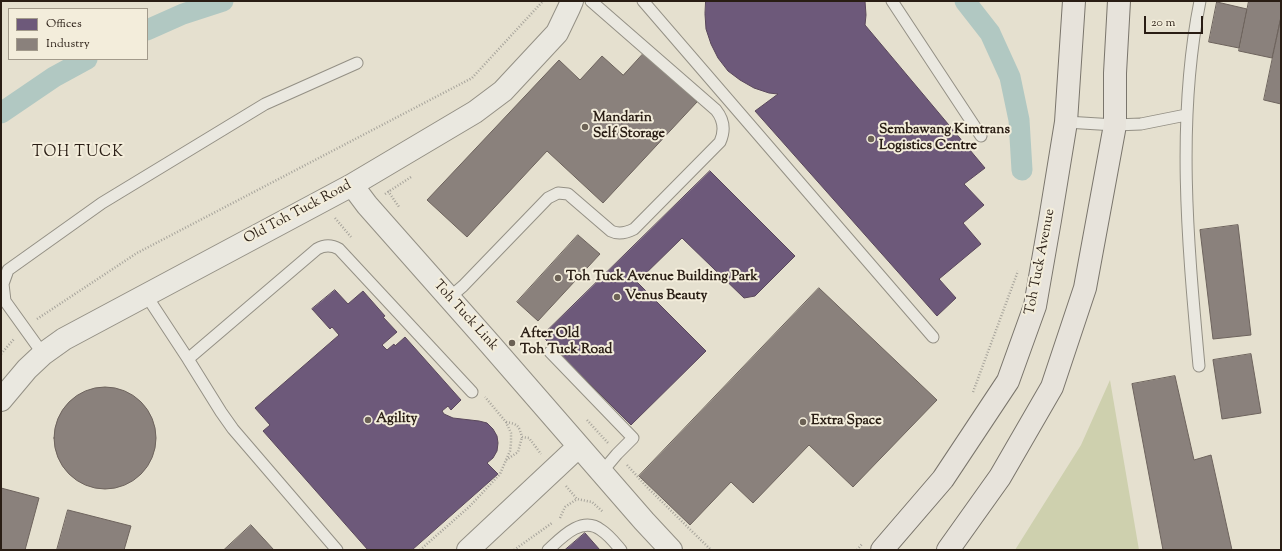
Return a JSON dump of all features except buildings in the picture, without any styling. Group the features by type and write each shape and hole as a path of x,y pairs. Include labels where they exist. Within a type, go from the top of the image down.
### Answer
{"main road":[{"name":"Toh Tuck Avenue","path":"874,544 943,479 1008,381 1035,306 1050,220 1066,122 1074,1"},
{"path":"948,550 1000,477 1052,387 1085,288 1115,125 1115,74 1119,1"}],"street":[{"name":"Old Toh Tuck Road","path":"1,400 27,369 43,354 64,339 352,185 475,112 503,91 557,33 572,1"},
{"name":"Toh Tuck Link","path":"352,185 366,204 490,344 578,447 671,550"},
{"path":"468,550 578,447"}],"lane":[{"path":"449,298 463,286 548,198 553,195 558,193 568,194 611,230 618,233 628,232 634,229 720,142 723,134 722,121 716,110 591,1"},
{"path":"643,1 933,337"},
{"path":"892,1 981,136"},
{"path":"1198,366 1187,222 1186,115 1193,35 1200,1"},
{"path":"43,354 5,301 3,284 8,270 102,202 266,104 357,63"},
{"path":"1066,122 1115,125 1141,124 1186,115"},
{"path":"188,359 321,247 329,246 339,249 472,392"},
{"path":"146,295 233,429 338,550"},
{"path":"550,352 633,438 617,454 602,473"},
{"path":"548,550 571,530 590,525 602,530 621,550"}],"path":[{"path":"1,354 24,327 137,253 472,78 543,1"},
{"path":"972,396 1018,271"},
{"path":"420,550 474,501 500,474 505,461 510,451 511,443 511,433 506,422 515,424 520,428 522,437 518,452 505,461"},
{"path":"522,437 529,438 577,499 592,502 604,513"},
{"path":"560,518 565,506 577,499"},
{"path":"857,550 874,544"}],"green space":[{"path":"1110,380 1139,550 1015,550 1081,445"}],"waterway":[{"path":"148,30 183,14 223,1"},
{"path":"965,1 990,33 1010,77 1019,120 1022,170"},
{"path":"1,113 54,77 85,60"}],"place":[{"name":"Mandarin Self Storage","path":"585,127"},
{"name":"Sembawang Kimtrans Logistics Centre","path":"871,139"},
{"name":"Toh Tuck Avenue Building Park","path":"558,278"},
{"name":"Venus Beauty","path":"617,297"},
{"name":"After Old Toh Tuck Road","path":"512,343"},
{"name":"Agility","path":"368,420"},
{"name":"Extra Space","path":"803,422"}],"district":[{"name":"TOH TUCK","path":"78,153"}]}
